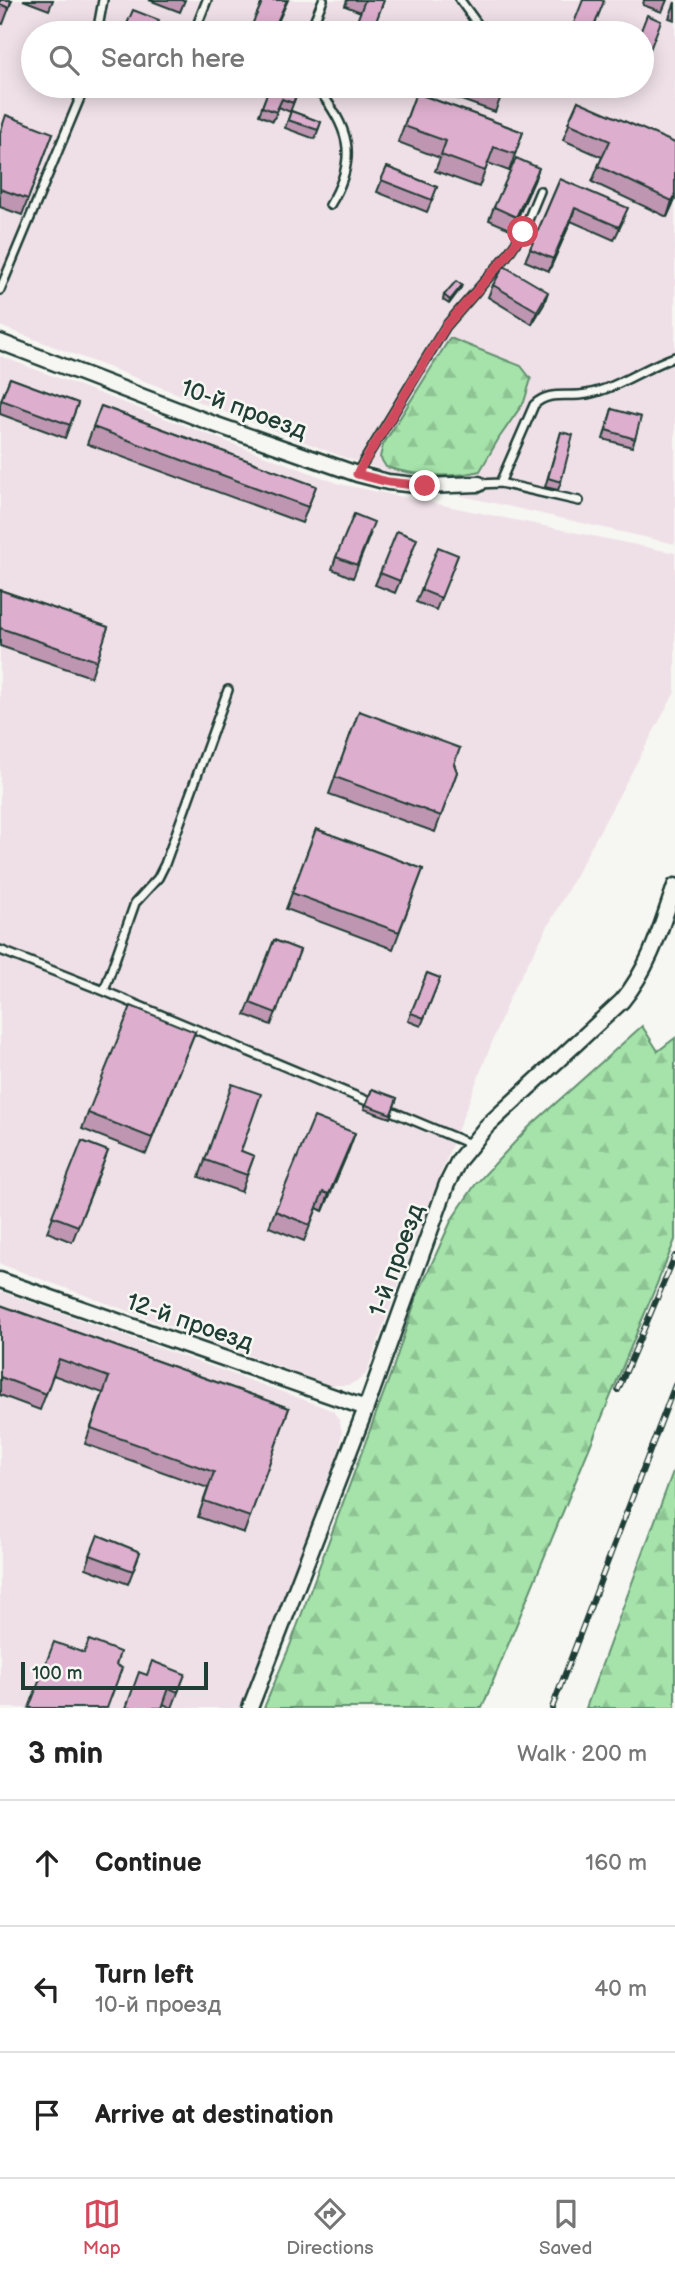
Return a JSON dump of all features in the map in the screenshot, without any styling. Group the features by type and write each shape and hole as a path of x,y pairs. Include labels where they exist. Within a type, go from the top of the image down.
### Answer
{"street":[{"name":"10-й проезд","path":"0,342 215,424 357,474 388,482 425,486 479,484"},
{"name":"1-й проезд","path":"250,1708 366,1408 447,1184 459,1160 470,1144 505,1108 634,987 653,951 675,886"},
{"name":"12-й проезд","path":"0,1280 366,1408"}],"lane":[{"path":"99,21 103,0"},
{"path":"199,21 207,0"},
{"path":"314,21 323,0"},
{"path":"460,0 475,21"},
{"path":"0,290 80,98"},
{"path":"325,98 337,113 347,141 344,177 330,205"},
{"path":"357,474 446,326 506,257 523,232 540,191"},
{"path":"500,482 534,405 541,398 551,394 571,396 607,388 675,357"},
{"path":"479,484 500,482 579,501"},
{"path":"104,991 135,903 158,878 165,864 228,690"},
{"path":"0,950 470,1144"}],"shaded area":[{"path":"0,0 675,0 675,544 458,495 346,458 0,326"},
{"path":"0,356 340,484 675,553 675,692 510,996 366,1374 348,1385 329,1385 0,1264"},
{"path":"0,1291 316,1404 333,1411 339,1420 342,1432 340,1448 242,1708 0,1708"}],"green space":[{"path":"450,338 521,366 531,379 524,402 480,471 433,475 386,467 380,457 383,445"},
{"path":"642,1026 658,1051 675,1038 675,1240 482,1708 264,1708 393,1368 417,1296 452,1219 475,1185 529,1127"},
{"path":"675,1466 675,1708 586,1708"}],"building":[{"path":"0,0 11,0 9,8 0,4"},
{"path":"263,0 287,0 277,21 254,21"},
{"path":"365,0 384,0 376,21 357,21"},
{"path":"583,0 604,1 596,21 575,21"},
{"path":"133,10 159,20 159,21 128,21"},
{"path":"647,15 661,21 654,39 654,21 645,21"},
{"path":"265,98 295,98 293,103 282,99 276,112 262,107"},
{"path":"414,98 430,98 523,132 515,154 494,147 485,171 441,155 446,141 404,126"},
{"path":"578,101 675,143 675,196 672,201 598,166 610,141 568,123"},
{"path":"291,111 321,122 318,130 288,120"},
{"path":"6,115 53,133 28,199 0,189 0,133"},
{"path":"516,158 539,168 516,217 494,207"},
{"path":"387,167 437,187 432,200 381,180"},
{"path":"560,179 628,208 619,227 575,208 553,259 530,249"},
{"path":"504,266 548,292 537,311 493,285"},
{"path":"456,281 462,285 450,300 444,295"},
{"path":"10,378 78,403 70,425 1,400"},
{"path":"101,406 316,486 308,507 93,427"},
{"path":"612,409 641,417 635,439 606,430"},
{"path":"561,432 573,435 561,482 548,478"},
{"path":"354,514 374,522 357,565 336,557"},
{"path":"397,531 417,539 400,581 380,573"},
{"path":"438,547 458,555 441,598 421,590"},
{"path":"0,590 108,627 97,661 0,628"},
{"path":"359,711 460,748 454,764 457,772 441,816 335,777"},
{"path":"316,829 423,869 399,932 292,893"},
{"path":"274,940 300,950 276,1013 250,1003"},
{"path":"427,973 440,978 424,1018 411,1013"},
{"path":"131,1006 195,1032 152,1138 88,1113"},
{"path":"232,1084 261,1094 241,1151 254,1156 247,1175 205,1160"},
{"path":"372,1089 397,1098 391,1114 366,1105"},
{"path":"314,1117 355,1133 329,1194 323,1192 310,1225 275,1211"},
{"path":"82,1141 108,1151 78,1226 52,1216"},
{"path":"0,1305 289,1408 250,1517 204,1501 214,1472 91,1428 109,1377 59,1359 46,1394 0,1377"},
{"path":"98,1535 140,1552 133,1571 90,1555"},
{"path":"89,1640 120,1652 116,1665 122,1668 107,1708 29,1708 54,1642 84,1653"},
{"path":"152,1661 185,1674 178,1692 169,1688 162,1708 126,1708 139,1672 147,1675"}],"railway":[{"path":"618,1390 675,1256"},
{"path":"552,1708 675,1385"}],"route":[{"path":"425,486 388,482 357,474 446,326 506,257 523,232"}]}
